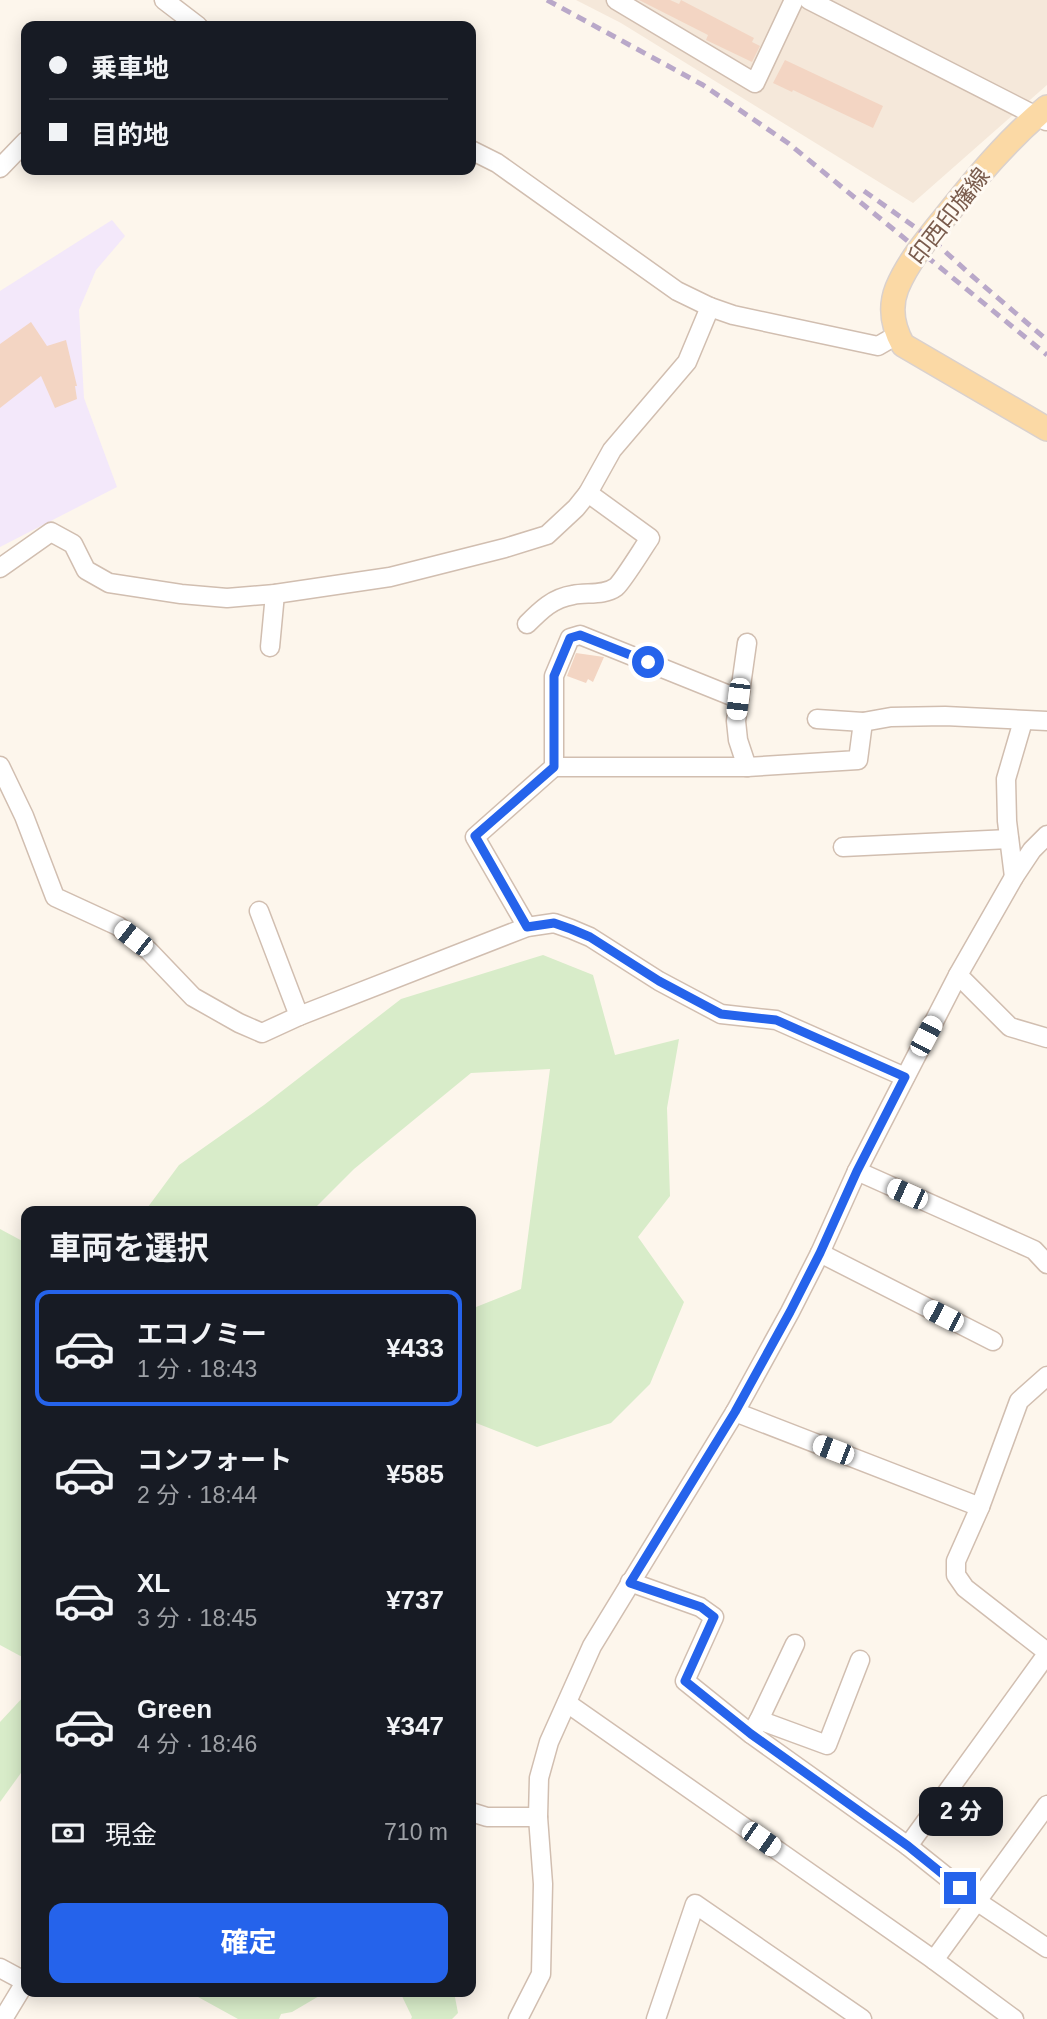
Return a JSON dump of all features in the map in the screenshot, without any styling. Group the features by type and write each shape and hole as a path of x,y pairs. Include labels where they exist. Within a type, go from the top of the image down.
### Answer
{"main road":[{"name":"印西印旛線","path":"897,335 892,313 897,289 919,248 1000,151 1043,115"},
{"path":"897,335 903,345 915,353 1047,429"}],"street":[{"path":"163,0 191,21"},
{"path":"616,0 755,82 794,0"},
{"path":"809,0 1043,115"},
{"path":"0,168 21,146"},
{"path":"476,152 497,163 677,290 710,307 733,315 878,346 897,335"},
{"path":"0,568 51,532 73,544 86,570 110,583 227,598 390,578 547,535 576,508 588,493 612,450 687,362 710,307"},
{"path":"527,624 542,609 560,598 603,593 616,587 650,538 588,493"},
{"path":"270,647 275,594"},
{"path":"554,767 554,676 570,638 580,635 738,699"},
{"path":"747,643 736,721 738,740 747,766"},
{"path":"817,719 863,722 891,717 945,716 1047,721"},
{"path":"1014,877 1007,821 1006,779 1023,721"},
{"path":"527,927 475,836 554,767 747,766 858,760 863,722"},
{"path":"0,766 24,816 55,897 118,926 149,951 193,997 262,1033 527,927 554,923 590,937 659,981 721,1014 776,1020 905,1077"},
{"path":"517,2019 541,1973 543,1884 538,1816 539,1778 549,1742 592,1646 735,1412 820,1253 857,1171 958,975 1014,877 1032,850 1047,835"},
{"path":"843,848 1009,839"},
{"path":"259,911 299,1016"},
{"path":"958,975 1010,1027 1047,1038"},
{"path":"857,1171 1041,1245 1047,1264"},
{"path":"820,1253 993,1341"},
{"path":"908,1846 1047,1653 965,1588 956,1575 956,1561 980,1507 1019,1401 1047,1376"},
{"path":"735,1412 980,1507"},
{"path":"630,1583 701,1607 714,1617 685,1681 755,1727 978,1902 1047,1948"},
{"path":"755,1727 795,1644"},
{"path":"755,1727 827,1745 860,1660"},
{"path":"567,1703 1014,2019"},
{"path":"934,1960 1047,1805"},
{"path":"476,1814 487,1817 538,1816"},
{"path":"656,2019 695,1904 862,2019"},
{"path":"0,1968 21,1979"},
{"path":"3,2019 21,1990"}],"shaded area":[{"path":"576,0 1047,0 1047,85 913,203 621,23"},
{"path":"112,220 125,236 96,270 79,310 84,398 117,487 0,547 0,291"}],"green space":[{"path":"543,955 593,975 615,1055 679,1039 667,1108 670,1196 638,1237 684,1302 650,1384 611,1423 537,1447 476,1423 476,1307 521,1289 550,1069 471,1073 354,1169 317,1206 149,1206 179,1165 264,1105 401,999"},
{"path":"0,1229 21,1240 21,1656 0,1645"},
{"path":"21,1699 21,1773 0,1802 0,1722"},
{"path":"198,1997 318,1997 292,2012 281,2014 279,2019 238,2019"},
{"path":"402,1997 455,1997 458,2013 452,2019 411,2019"}],"building":[{"path":"639,0 670,0 679,4 681,0 754,38 752,42 760,46 752,62 706,40 708,35"},
{"path":"785,60 883,106 873,128 773,83"},
{"path":"31,322 47,346 66,340 77,386 77,399 55,408 41,376 0,408 0,344"},
{"path":"576,653 604,657 593,682 588,679 586,683 567,676"}],"railway":[{"path":"547,0 703,85 788,143 1047,355"},
{"path":"864,191 929,237 1047,340"}],"route":[{"path":"648,662 580,635 570,638 554,676 554,767 475,836 527,927 554,923 571,929 590,937 659,981 721,1014 776,1020 905,1077 790,1312 735,1412 630,1583 701,1607 714,1617 685,1681 751,1734 908,1846 960,1888"}]}
